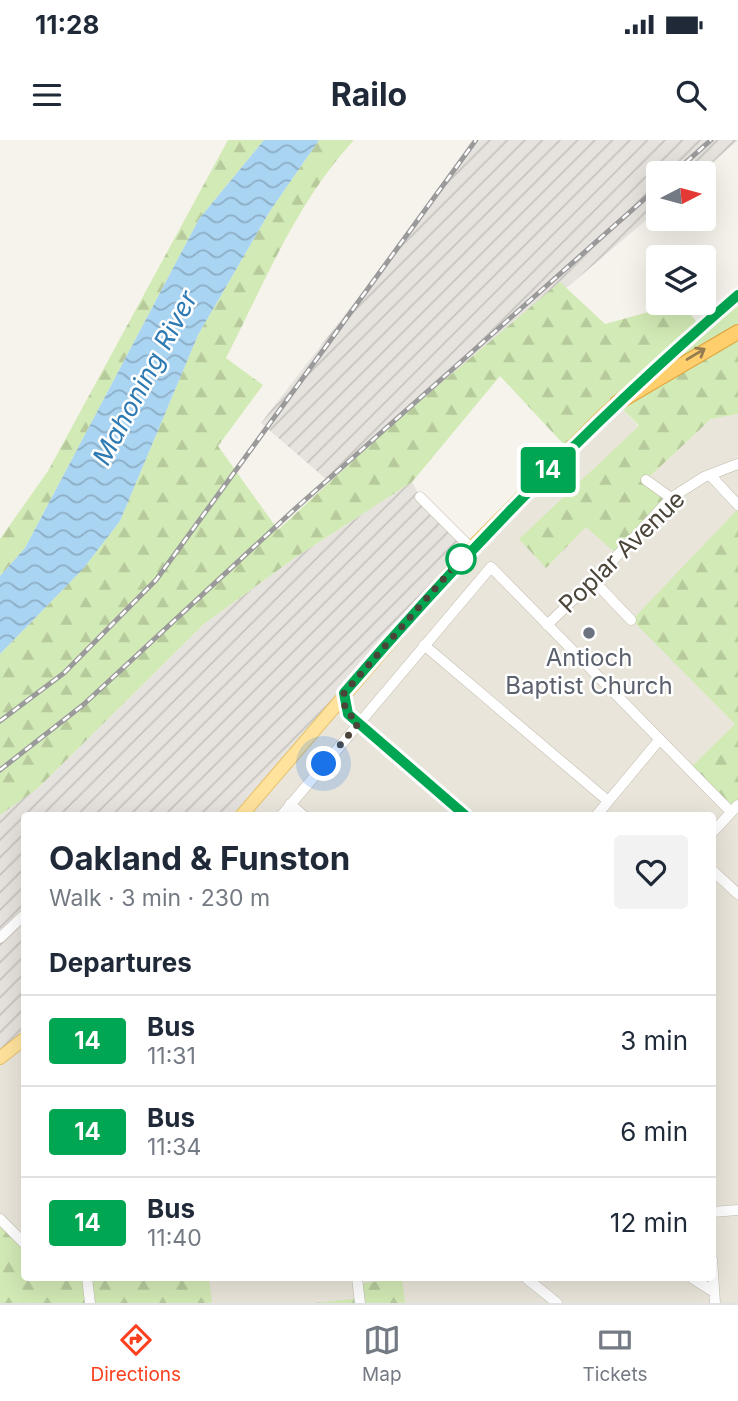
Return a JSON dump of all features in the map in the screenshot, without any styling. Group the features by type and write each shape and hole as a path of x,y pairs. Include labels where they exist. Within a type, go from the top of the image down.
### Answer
{"highway":[{"path":"617,402 738,331"}],"main road":[{"path":"244,812 471,548 617,402 738,295"},
{"path":"344,693 345,709 358,724"},
{"path":"0,1058 21,1040"}],"street":[{"name":"Poplar Avenue","path":"547,625 671,498 710,475 738,464"},
{"path":"710,475 738,505"},
{"path":"646,480 671,498"},
{"path":"420,497 471,548"},
{"path":"284,812 491,567 660,740 735,809 716,829"},
{"path":"593,580 631,620"},
{"path":"424,645 608,801"},
{"path":"358,724 461,812"},
{"path":"599,812 660,740"},
{"path":"290,804 299,812"},
{"path":"716,874 738,894"},
{"path":"0,938 21,918"},
{"path":"716,1212 738,1210"},
{"path":"0,1219 21,1240"},
{"path":"87,1281 90,1303"},
{"path":"357,1281 360,1303"},
{"path":"530,1281 557,1303"},
{"path":"695,1281 714,1297"}],"shaded area":[{"path":"480,140 738,140 714,161 646,161 646,220 334,486 261,423"},
{"path":"617,403 639,427 646,480 711,419 738,414 738,1303 0,1303 0,1058 21,1041 21,1281 716,1281 716,812 244,812 424,601"},
{"path":"412,482 420,497 471,548 244,812 21,812 21,1041 0,1058 0,815 37,789 204,624 296,557"}],"green space":[{"path":"228,140 264,140 199,219 25,548 0,576 0,539 48,471"},
{"path":"319,140 354,140 315,189 298,216 226,358 263,385 218,446 278,530 388,428 560,282 605,324 646,313 646,315 691,315 701,327 621,399 738,333 738,414 711,419 647,479 671,498 618,555 586,527 546,568 519,539 639,426 617,403 568,449 500,376 412,482 296,557 204,624 37,789 0,815 0,654 83,569 120,521 198,335 270,211"},
{"path":"738,295 738,330 617,403 716,315"},
{"path":"738,509 738,805 731,812 689,769 735,724 632,620"},
{"path":"0,1219 21,1240 21,1281 209,1281 212,1303 0,1303"},
{"path":"402,1281 405,1303 315,1303 359,1298 358,1284"}],"water":[{"name":"Mahoning River","path":"264,140 319,140 270,211 198,335 120,521 83,569 0,654 0,576 25,548 199,219"}],"railway":[{"path":"0,721 64,673 156,580 476,140"},
{"path":"687,161 711,140"},
{"path":"0,770 83,705 296,508 646,198"}],"bus line":[{"name":"14","path":"461,812 348,714 344,693 471,548 562,455 617,402 738,295"}],"place":[{"name":"Antioch Baptist Church","path":"589,633"}],"route":[{"path":"324,764 358,724 345,709 344,693 461,559"}]}
